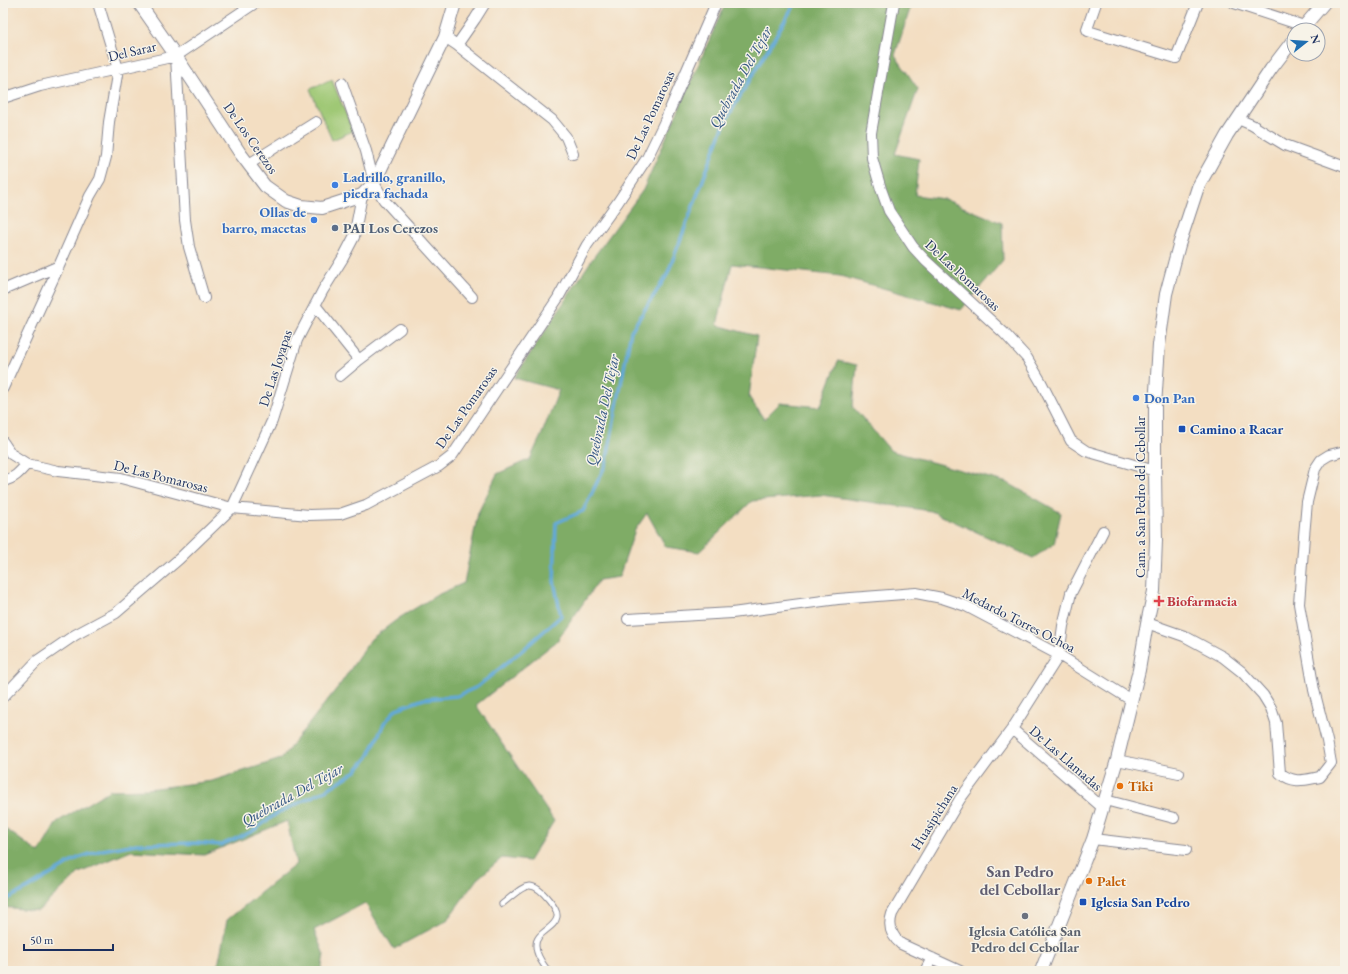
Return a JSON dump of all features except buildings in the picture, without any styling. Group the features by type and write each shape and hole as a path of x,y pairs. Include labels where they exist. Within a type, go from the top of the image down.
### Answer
{"street":[{"path":"3,388 90,196 100,179 106,157 109,122 118,69 98,3"},
{"name":"De Los Cerezos","path":"139,3 249,164 266,186 286,201 301,206 322,208 362,195 374,183 444,37 455,3"},
{"name":"Del Sarar","path":"3,98 40,86 176,56 255,3"},
{"path":"457,45 476,20 485,3"},
{"name":"De Las Pomarosas","path":"3,442 11,454 27,464 58,471 120,478 232,508 309,515 340,514 366,505 439,466 452,456 558,298 587,246 647,158 664,123 716,3"},
{"name":"De Las Pomarosas","path":"894,3 870,133 872,158 889,211 913,247 926,261 1004,333 1027,358 1072,441 1086,451 1155,471"},
{"path":"1096,3 1087,29 1088,31 1176,58 1198,3"},
{"path":"1234,3 1286,22"},
{"path":"1307,22 1324,3"},
{"path":"444,37 457,45 552,120 566,137 573,154"},
{"name":"Cam. a San Pedro del Cebollar","path":"1040,971 1093,838 1117,760 1139,670 1154,591 1156,540 1156,398 1159,345 1166,294 1179,245 1198,187 1227,135 1271,69 1286,49"},
{"path":"176,56 185,220 189,246 204,298"},
{"path":"342,83 366,151 374,183 384,200 472,297"},
{"path":"1238,119 1252,125 1285,145 1345,167"},
{"path":"249,164 316,122"},
{"name":"De Las Joyapas","path":"232,508 272,421 297,340 315,305 354,238 362,195"},
{"path":"3,290 59,266"},
{"path":"315,305 358,360"},
{"path":"340,376 358,360 400,329"},
{"path":"1147,623 1184,636 1202,645 1223,657 1242,672 1263,696 1271,708 1276,723 1280,773 1287,778 1301,781 1320,777 1331,763 1314,690 1299,604 1304,536 1307,502 1316,469 1321,460 1329,455 1345,451"},
{"path":"3,481 10,480 16,476 27,464"},
{"path":"3,697 37,662 75,635 116,613 179,559 232,508"},
{"path":"1059,654 1063,626 1071,593 1103,531"},
{"name":"Medardo Torres Ochoa","path":"628,619 732,613 838,598 916,593 942,598 966,606 1059,654 1132,700"},
{"name":"Huasipichana","path":"960,971 901,944 896,940 892,936 890,930 892,914 960,799 1012,729 1059,654"},
{"name":"De Las Llamadas","path":"1012,729 1104,804"},
{"path":"1117,760 1179,773"},
{"path":"1104,804 1174,818"},
{"path":"1093,838 1186,850"},
{"path":"925,971 932,958"}],"lane":[{"path":"502,904 526,886 534,886 542,890 554,906 558,914 556,922 538,938 536,945 539,956 548,971"}],"green space":[{"path":"728,3 912,3 895,55 918,89 895,154 919,159 915,195 944,199 1002,223 1003,260 961,310 840,276 732,264 717,325 757,336 749,397 764,419 780,403 820,407 838,361 857,365 853,407 891,451 1008,483 1061,513 1054,544 1033,558 931,511 821,495 752,501 699,552 666,547 647,513 635,530 619,577 599,580 557,641 476,705 554,821 529,861 502,858 477,879 447,920 394,949 365,903 314,930 324,955 321,971 217,971 227,920 296,864 287,821 204,855 131,851 79,873 38,911 3,907 3,827 39,853 57,822 110,790 148,789 212,781 281,759 341,683 371,639 399,618 437,595 464,583 478,513 497,474 530,459 541,436 559,390 514,378 593,258 643,190 723,9"},
{"path":"332,80 353,131 332,140 310,89"}],"waterway":[{"name":"Quebrada Del Tejar","path":"3,894 9,898 78,858 102,850 136,844 196,843 221,845 253,831 276,814 326,790 356,771 368,757 384,724 396,709 424,699 457,696 477,687 525,648 561,616 554,581 556,523 583,511 606,464 631,331 667,275 725,122 795,3"}],"place":[{"name":"Ladrillo, granillo, piedra fachada","path":"335,185"},
{"name":"Ollas de barro, macetas","path":"314,220"},
{"name":"PAI Los Cerezos","path":"335,228"},
{"name":"Don Pan","path":"1136,398"},
{"name":"Camino a Racar","path":"1182,429"},
{"name":"Biofarmacia","path":"1159,601"},
{"name":"Tiki","path":"1120,786"},
{"name":"Palet","path":"1089,881"},
{"name":"Iglesia San Pedro","path":"1083,902"},
{"name":"Iglesia Católica San Pedro del Cebollar","path":"1025,916"}],"district":[{"name":"San Pedro del Cebollar","path":"1020,880"}]}
